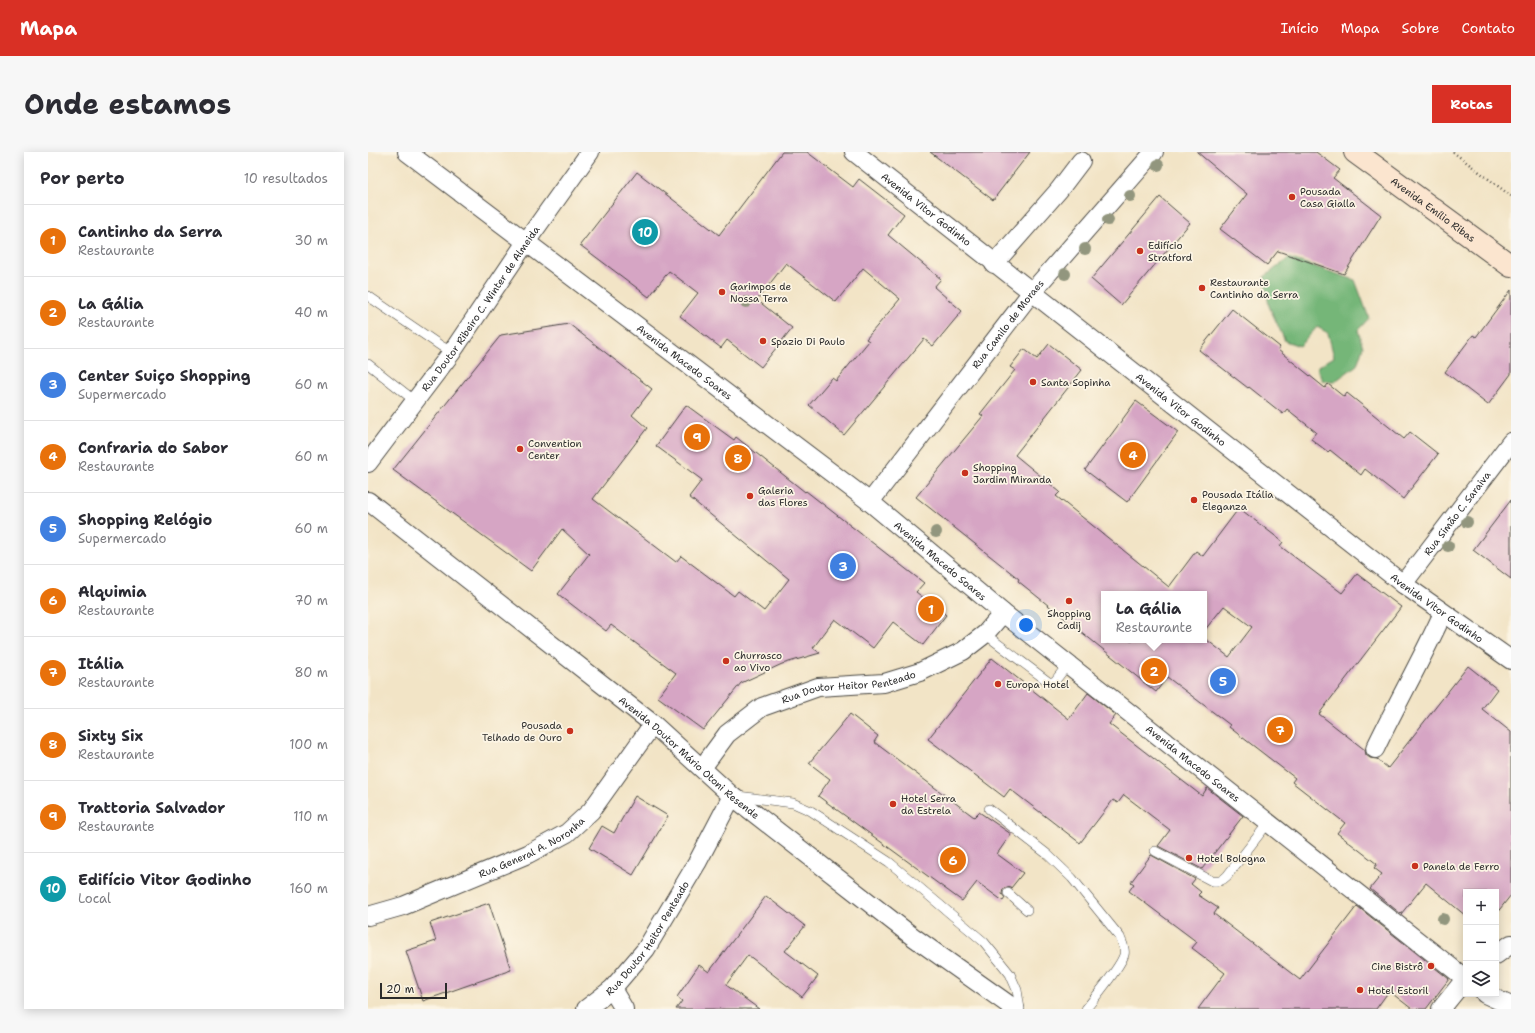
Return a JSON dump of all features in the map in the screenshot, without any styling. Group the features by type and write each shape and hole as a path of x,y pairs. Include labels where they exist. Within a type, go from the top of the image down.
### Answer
{"street":[{"name":"Avenida Macedo Soares","path":"408,152 870,502 1003,613 1463,977"},
{"name":"Rua Doutor Ribeiro C. Winter de Almeida","path":"368,463 452,352 526,242 590,152"},
{"name":"Avenida Vitor Godinho","path":"854,152 994,264 1403,584 1511,660"},
{"name":"Rua Camilo de Moraes","path":"870,502 1031,293 1154,152"},
{"name":"Avenida Emílio Ribas","path":"1355,152 1511,266"},
{"path":"994,264 1059,190 1081,161"},
{"name":"Rua Simão C. Saraiva","path":"1403,584 1511,442"},
{"name":"Avenida Doutor Mário Otoni Resende","path":"368,501 652,724 732,796 912,936 1015,1009"},
{"name":"Rua Doutor Heitor Penteado","path":"702,768 726,734 762,707 818,687 884,683 920,672 963,652 985,634 1003,613"},
{"path":"1375,749 1443,613"},
{"name":"Rua General A. Noronha","path":"368,916 403,906 528,854 567,833 591,811 652,724"},
{"name":"Rua Doutor Heitor Penteado","path":"586,1009 612,988 646,949 697,863 732,796"},
{"path":"1499,953 1511,944"},
{"path":"1441,1009 1463,983"},
{"path":"612,988 624,1009"},
{"path":"1492,997 1511,1006"}],"lane":[{"path":"368,296 452,352"},
{"path":"368,364 415,401"},
{"path":"985,634 1050,683 1055,681 1068,664"},
{"path":"732,796 793,803 811,811 889,862 984,942 1010,974 1017,990 1020,1009"},
{"path":"989,809 1047,854 1072,878 1120,937 1124,947 1124,954 1119,964 1086,1009"},
{"path":"1156,851 1212,881 1217,882 1223,880 1227,876 1268,823"},
{"path":"1008,893 1027,910"}],"path":[{"path":"1453,152 1511,196"}],"green space":[{"path":"1289,258 1355,280 1369,318 1358,330 1363,347 1357,365 1334,382 1322,380 1317,367 1334,357 1328,333 1317,327 1300,346 1285,341 1269,306 1264,277"}],"building":[{"path":"782,152 807,152 853,187 859,179 904,214 888,235 941,279 934,287 962,311 933,346 924,339 844,435 809,405 832,378 836,381 869,341 866,339 900,299 863,268 836,302 786,263 757,300 792,328 761,367 727,340 721,348 680,316 698,293 669,271 649,297 580,245 637,172 719,235"},
{"path":"930,152 1030,152 993,200"},
{"path":"1197,152 1316,152 1340,170 1333,178 1381,215 1344,274 1278,251 1267,265 1220,229 1247,194"},
{"name":"Edifício Stratford","path":"1160,197 1190,223 1121,305 1091,279"},
{"path":"1511,290 1511,374 1488,405 1445,372 1473,335 1476,337"},
{"path":"1232,309 1280,347 1278,350 1325,388 1328,384 1344,397 1347,393 1404,439 1410,432 1438,454 1403,499 1365,469 1361,475 1330,450 1328,452 1311,439 1316,432 1287,409 1283,414 1199,350"},
{"path":"569,324 652,389 632,415 647,428 593,499 676,562 681,556 734,596 738,591 764,611 789,579 689,497 702,480 656,446 686,405 734,440 736,437 924,583 916,592 946,615 923,645 893,622 873,648 835,619 813,648 820,653 782,664 741,683 703,730 658,697 676,673 611,625 606,631 558,594 589,554 562,529 531,571 393,470 501,335"},
{"path":"1049,344 1082,370 1015,455 1060,492 1056,496 1169,587 1196,551 1203,556 1239,508 1283,542 1280,546 1342,593 1357,574 1401,607 1319,714 1365,750 1366,755 1370,758 1377,759 1388,768 1468,666 1497,689 1482,709 1511,732 1511,895 1499,910 1499,889 1463,889 1463,914 1426,883 1401,914 1370,889 1382,874 1374,868 1377,864 1337,833 1345,823 1292,782 1295,778 1229,727 1230,725 1167,677 1156,692 1018,581 1019,579 916,497 983,416 980,414 1015,370 1010,367 1024,349 1037,359"},
{"path":"1136,401 1178,432 1127,502 1085,470"},
{"path":"1511,500 1511,579 1473,550"},
{"path":"992,658 1069,719 1088,693 1116,715 1109,724 1202,796 1207,788 1243,816 1202,869 1158,846 1170,830 1124,795 1118,803 1113,800 1080,843 1010,789 1004,797 928,739"},
{"name":"Hotel Serra da Estrela","path":"850,714 878,736 874,742 974,817 979,812 1011,834 997,854 1023,873 1011,888 1007,887 1003,889 1002,894 1005,898 1003,901 977,882 962,901 818,796 830,779 809,763"},
{"path":"635,796 668,816 633,875 589,848 602,826 614,833"},
{"path":"1151,855 1195,879 1191,884 1201,892 1198,895 1218,908 1214,914 1300,980 1357,906 1449,979 1426,1009 1412,1009 1389,991 1376,1009 1198,1009 1225,973 1192,948 1197,942 1129,891 1134,884 1131,882"},
{"path":"766,896 805,926 785,951 818,976 802,997 748,955 726,985 759,1009 676,1009 682,1001 677,997 699,965 709,972"},
{"path":"489,903 511,970 423,1001 406,951 436,941 430,923"}],"place":[{"name":"Pousada Casa Gialla","path":"1292,197"},
{"name":"Edifício Vitor Godinho","path":"645,232"},
{"name":"Edifício Stratford","path":"1140,251"},
{"name":"Restaurante Cantinho da Serra","path":"1202,288"},
{"name":"Garimpos de Nossa Terra","path":"722,292"},
{"name":"Spazio Di Paulo","path":"763,341"},
{"name":"Santa Sopinha","path":"1033,382"},
{"name":"Trattoria Salvador","path":"697,437"},
{"name":"Convention Center","path":"520,449"},
{"name":"Confraria do Sabor","path":"1133,455"},
{"name":"Sixty Six","path":"738,458"},
{"name":"Shopping Jardim Miranda","path":"965,473"},
{"name":"Galeria das Flores","path":"750,496"},
{"name":"Pousada Itália Eleganza","path":"1194,500"},
{"name":"Center Suiço Shopping","path":"843,566"},
{"name":"Shopping Cadij","path":"1069,601"},
{"name":"Cantinho da Serra","path":"931,609"},
{"name":"Churrasco ao Vivo","path":"726,661"},
{"name":"La Gália","path":"1154,671"},
{"name":"Shopping Relógio","path":"1223,681"},
{"name":"Europa Hotel","path":"998,684"},
{"name":"Itália","path":"1280,730"},
{"name":"Pousada Telhado de Ouro","path":"570,731"},
{"name":"Hotel Serra da Estrela","path":"893,804"},
{"name":"Hotel Bologna","path":"1189,858"},
{"name":"Alquimia","path":"953,860"},
{"name":"Panela de Ferro","path":"1415,866"},
{"name":"Cine Bistrô","path":"1431,966"},
{"name":"Hotel Estoril","path":"1360,990"}]}
